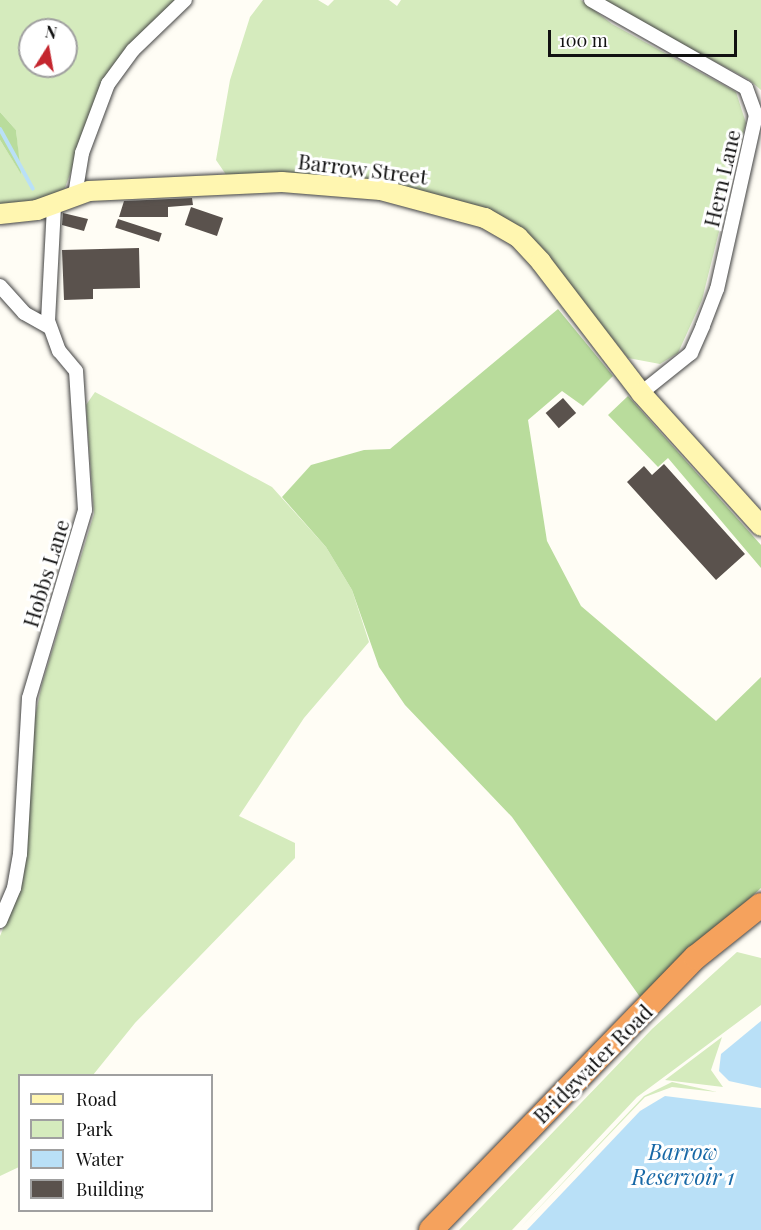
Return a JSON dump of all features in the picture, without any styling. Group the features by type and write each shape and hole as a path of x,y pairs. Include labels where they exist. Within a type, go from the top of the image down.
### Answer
{"highway":[{"name":"Bridgwater Road","path":"431,1230 696,957 761,905"}],"main road":[{"name":"Barrow Street","path":"0,214 54,205 75,195 282,182 381,190 460,209 518,237 641,393 761,526"}],"street":[{"path":"75,195 82,153 108,84 133,51 185,0"},
{"name":"Hern Lane","path":"591,0 746,88 756,115 717,289 703,326 691,353 641,393"},
{"path":"0,286 24,313 49,327 54,205"},
{"name":"Hobbs Lane","path":"0,921 20,854 28,698 85,510 76,371 49,327"}],"green space":[{"path":"0,0 177,0 103,85 63,193 38,204 0,208 0,140 20,172 16,130 0,112"},
{"path":"263,0 318,0 328,6 334,0 389,0 397,6 401,0 581,0 612,24 736,92 746,123 702,300 678,353 660,364 628,358 536,245 408,188 281,173 229,179 216,160 230,80 250,17"},
{"path":"598,0 761,0 761,90 748,79"},
{"path":"0,112 16,130 21,174 0,140"},
{"path":"558,309 613,376 583,406 562,391 528,420 547,541 581,606 716,721 761,677 761,888 640,997 512,817 405,705 379,667 352,590 326,547 282,497 311,465 364,450 390,449"},
{"path":"95,392 272,487 326,547 352,590 369,642 304,718 239,816 295,843 295,858 135,1023 94,1074 18,1074 18,1167 0,1176 0,936 23,881 30,741 42,684 94,514 86,405"},
{"path":"628,396 761,545 761,568 668,458 658,467 608,415"},
{"path":"737,952 761,958 761,1005 637,1097 512,1230 459,1230 652,1029"},
{"path":"722,1037 711,1070 723,1087 665,1080"},
{"path":"672,1082 717,1092 672,1087 645,1097 518,1230 644,1096"}],"water":[{"path":"761,1021 761,1088 729,1081 719,1071 721,1054"},
{"name":"Barrow Reservoir 1","path":"665,1096 761,1108 761,1230 527,1230 640,1111"}],"building":[{"path":"192,198 193,205 168,207 168,217 119,217 124,201"},
{"path":"191,207 223,218 217,236 185,225"},
{"path":"63,213 88,219 84,231 62,225"},
{"path":"118,219 162,233 159,242 115,228"},
{"path":"139,248 140,288 93,289 93,299 64,300 62,250"},
{"path":"563,398 576,413 559,428 546,413"},
{"path":"664,464 745,554 716,580 627,482 644,466 652,475"}],"waterway":[{"path":"0,129 33,189"}]}
